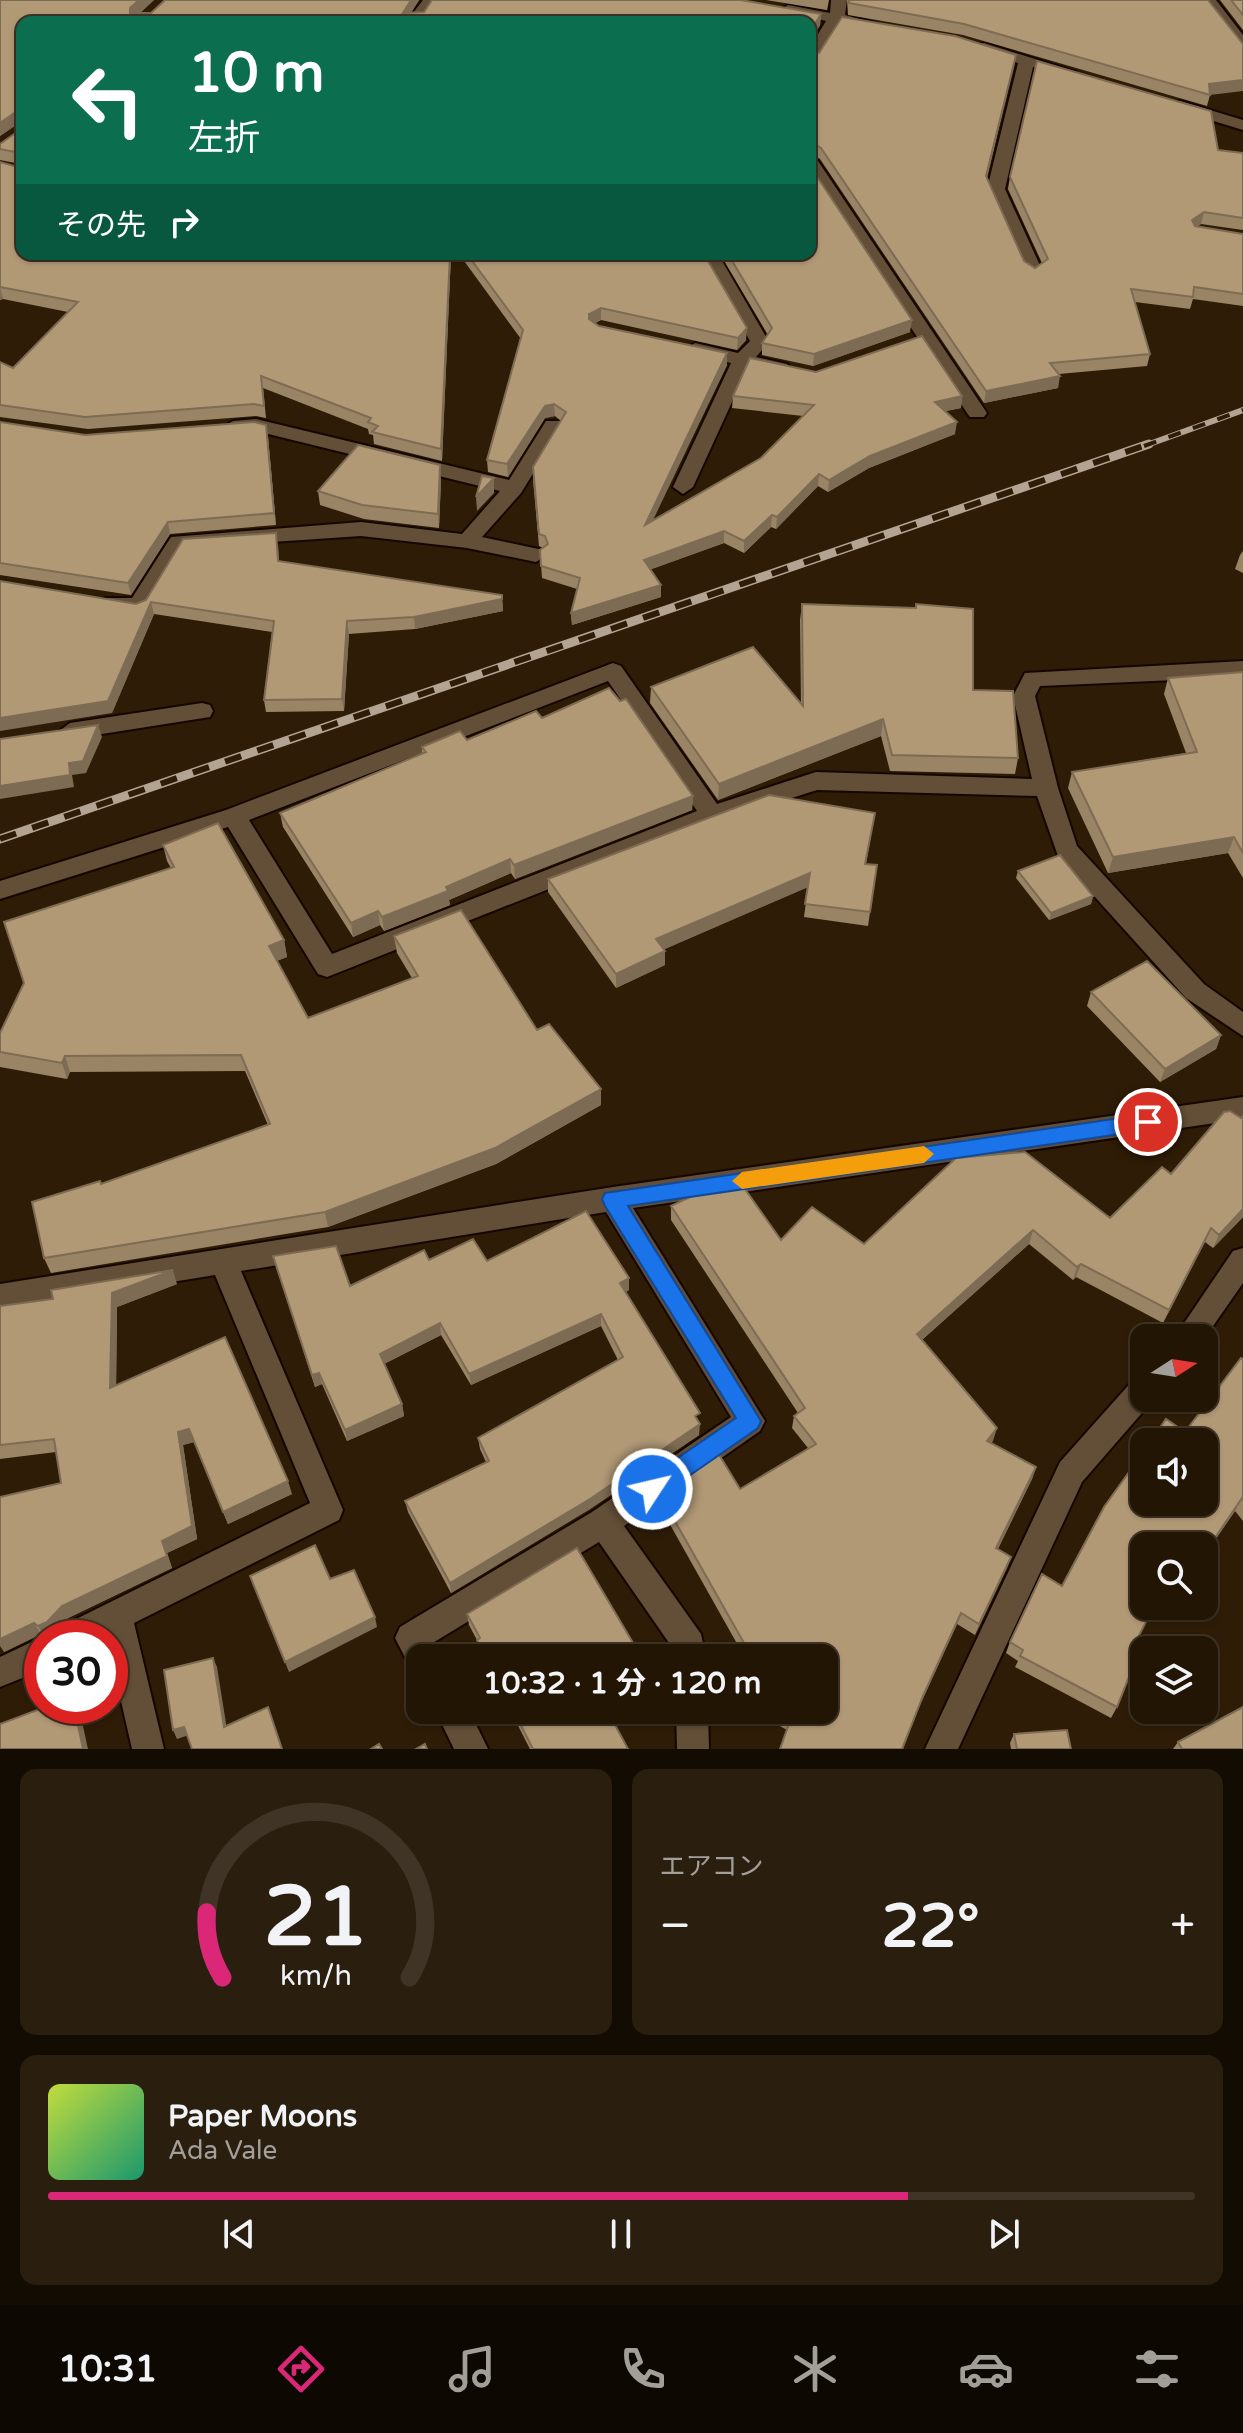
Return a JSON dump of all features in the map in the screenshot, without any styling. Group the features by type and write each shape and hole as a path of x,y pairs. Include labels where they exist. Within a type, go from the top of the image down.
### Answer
{"street":[{"path":"419,16 431,0"},
{"path":"816,50 837,17 839,0"},
{"path":"1208,0 1243,46"},
{"path":"764,7 896,29"},
{"path":"970,45 1085,77"},
{"path":"1027,60 996,189 1034,272"},
{"path":"1157,99 1243,125"},
{"path":"816,171 920,339 977,413"},
{"path":"683,487 742,360 760,342 712,260"},
{"path":"671,344 800,372"},
{"path":"210,429 256,425 514,488"},
{"path":"467,541 514,488 553,425"},
{"path":"94,600 138,606 178,542 361,529 467,541 536,555"},
{"path":"1243,669 1033,679 1024,696 1046,788 1066,850 1195,991 1243,1026"},
{"path":"0,890 234,816 613,671 712,815"},
{"path":"47,734 202,711"},
{"path":"234,816 327,967 712,815 816,781 1046,788"},
{"path":"0,1297 613,1199 1243,1108"},
{"path":"414,1644 411,1638 603,1522 750,1421 613,1199"},
{"path":"1198,1324 1243,1260"},
{"path":"107,1620 328,1510 223,1261"},
{"path":"941,1749 1071,1472 1130,1405"},
{"path":"603,1522 689,1644"},
{"path":"117,1615 148,1749"},
{"path":"3,1672 24,1662"},
{"path":"459,1724 472,1749"},
{"path":"692,1724 693,1749"}],"building":[{"path":"0,0 139,0 130,8 130,13 151,13 165,0 411,0 403,13 424,12 432,0 741,0 821,14 816,22 816,16 16,16 16,112 0,123"},
{"path":"849,0 1208,0 1243,44 1243,80 1209,84 1210,95 964,24 849,3"},
{"path":"1231,0 1243,0 1243,15"},
{"path":"842,17 955,36 1016,55 986,176 1024,261 1035,268 1048,259 1010,177 1037,61 1211,111 1218,150 1243,153 1243,218 1204,212 1192,220 1195,226 1243,234 1243,294 1194,287 1193,297 1131,289 1150,354 1050,363 1060,376 986,391 816,145 816,54"},
{"path":"16,133 16,152 0,149 0,144"},
{"path":"0,162 16,167 16,260 450,260 441,449 372,432 378,426 368,422 371,418 261,376 264,406 254,404 85,417 0,405 0,362 13,368 78,302 0,287"},
{"path":"816,175 912,320 814,354 762,343 772,328 732,260 816,260"},
{"path":"471,260 707,260 747,328 738,338 601,308 589,314 589,319 599,326 727,353 645,525 761,458 814,405 733,396 750,358 816,372 922,336 962,396 935,402 957,422 870,456 829,480 819,474 777,517 772,515 744,541 724,531 644,560 661,585 571,613 580,578 541,566 540,550 548,544 545,536 539,534 533,467 566,412 554,404 545,406 507,464 487,460 523,330"},
{"path":"0,422 85,435 254,422 266,425 274,513 168,522 128,583 0,563"},
{"path":"358,445 440,465 438,514 362,505 318,491"},
{"path":"482,476 494,478 476,497"},
{"path":"276,533 278,561 502,595 502,599 414,617 347,621 342,699 264,700 274,621 151,602 108,701 0,718 0,581 136,604 146,600 183,539"},
{"path":"802,604 916,608 916,604 973,609 973,690 1013,691 1018,758 892,755 883,719 719,784 651,687 753,647 803,706"},
{"path":"1243,672 1243,853 1234,837 1113,857 1072,772 1197,752 1168,678"},
{"path":"609,688 620,701 626,699 693,796 514,865 510,859 446,887 448,891 382,917 378,911 351,923 280,813 426,752 422,747 460,731 467,740 536,711 542,718"},
{"path":"98,725 83,761 69,763 70,775 0,786 0,739"},
{"path":"769,795 875,813 865,864 877,865 870,912 805,904 810,873 656,939 665,951 616,974 548,879"},
{"path":"218,823 284,940 269,946 308,1018 418,976 394,936 461,910 537,1030 549,1024 601,1089 495,1148 325,1212 44,1258 32,1202 100,1181 101,1184 270,1124 241,1055 65,1056 62,1063 0,1052 0,1033 24,983 4,922 174,867 163,845"},
{"path":"1060,855 1093,896 1051,913 1018,871"},
{"path":"1147,961 1221,1035 1165,1069 1091,992"},
{"path":"1224,1112 1243,1116 1243,1209 1219,1235 1211,1228 1169,1310 1081,1264 1077,1267 1033,1230 917,1334 997,1428 987,1441 1036,1467 996,1548 1011,1557 979,1624 961,1613 902,1749 780,1749 789,1724 838,1724 838,1644 743,1644 659,1493 718,1453 740,1489 816,1444 794,1416 805,1408 671,1206 713,1186 740,1182 781,1240 812,1207 864,1244 956,1158 1025,1152 1110,1218 1162,1167 1171,1174"},
{"path":"586,1211 629,1278 620,1283 700,1413 695,1416 700,1424 590,1499 450,1583 405,1501 489,1461 478,1438 623,1357 601,1314 469,1374 440,1323 380,1354 402,1404 345,1430 319,1373 312,1375 273,1256 336,1246 350,1286 424,1250 429,1260 473,1239 487,1261"},
{"path":"173,1270 112,1293 110,1388 225,1337 288,1481 223,1512 189,1429 178,1432 192,1526 162,1541 167,1556 62,1606 49,1620 24,1620 24,1628 0,1639 0,1497 61,1483 54,1439 0,1445 0,1306 53,1299 51,1290"},
{"path":"1243,1359 1243,1500 1218,1533 1130,1532 1130,1620 1147,1620 1139,1636 1130,1636 1130,1674 1117,1707 1020,1656 1023,1650 1010,1642 1042,1574 1062,1586 1104,1507 1130,1471 1130,1516 1218,1516 1218,1428 1188,1428 1200,1412 1218,1412 1218,1388"},
{"path":"1166,1419 1179,1428 1160,1428"},
{"path":"315,1545 330,1579 354,1570 375,1617 285,1662 250,1576"},
{"path":"577,1548 634,1644 479,1644 477,1640 480,1638 467,1614"},
{"path":"213,1658 224,1727 268,1707 282,1749 192,1749 184,1727 173,1730 164,1670"},
{"path":"1243,1707 1243,1749 1182,1749 1178,1742 1211,1724 1218,1724 1218,1720"},
{"path":"24,1715 24,1724 78,1724 83,1749 0,1749 0,1724"},
{"path":"520,1724 615,1724 628,1749 533,1749"},
{"path":"1067,1730 1071,1749 1017,1749 1014,1734"}],"railway":[{"path":"1144,446 1243,410"},
{"path":"0,839 1149,444"}],"slow traffic":[{"path":"742,1181 924,1154"}],"route":[{"path":"652,1489 750,1421 613,1199 1148,1122"}]}
